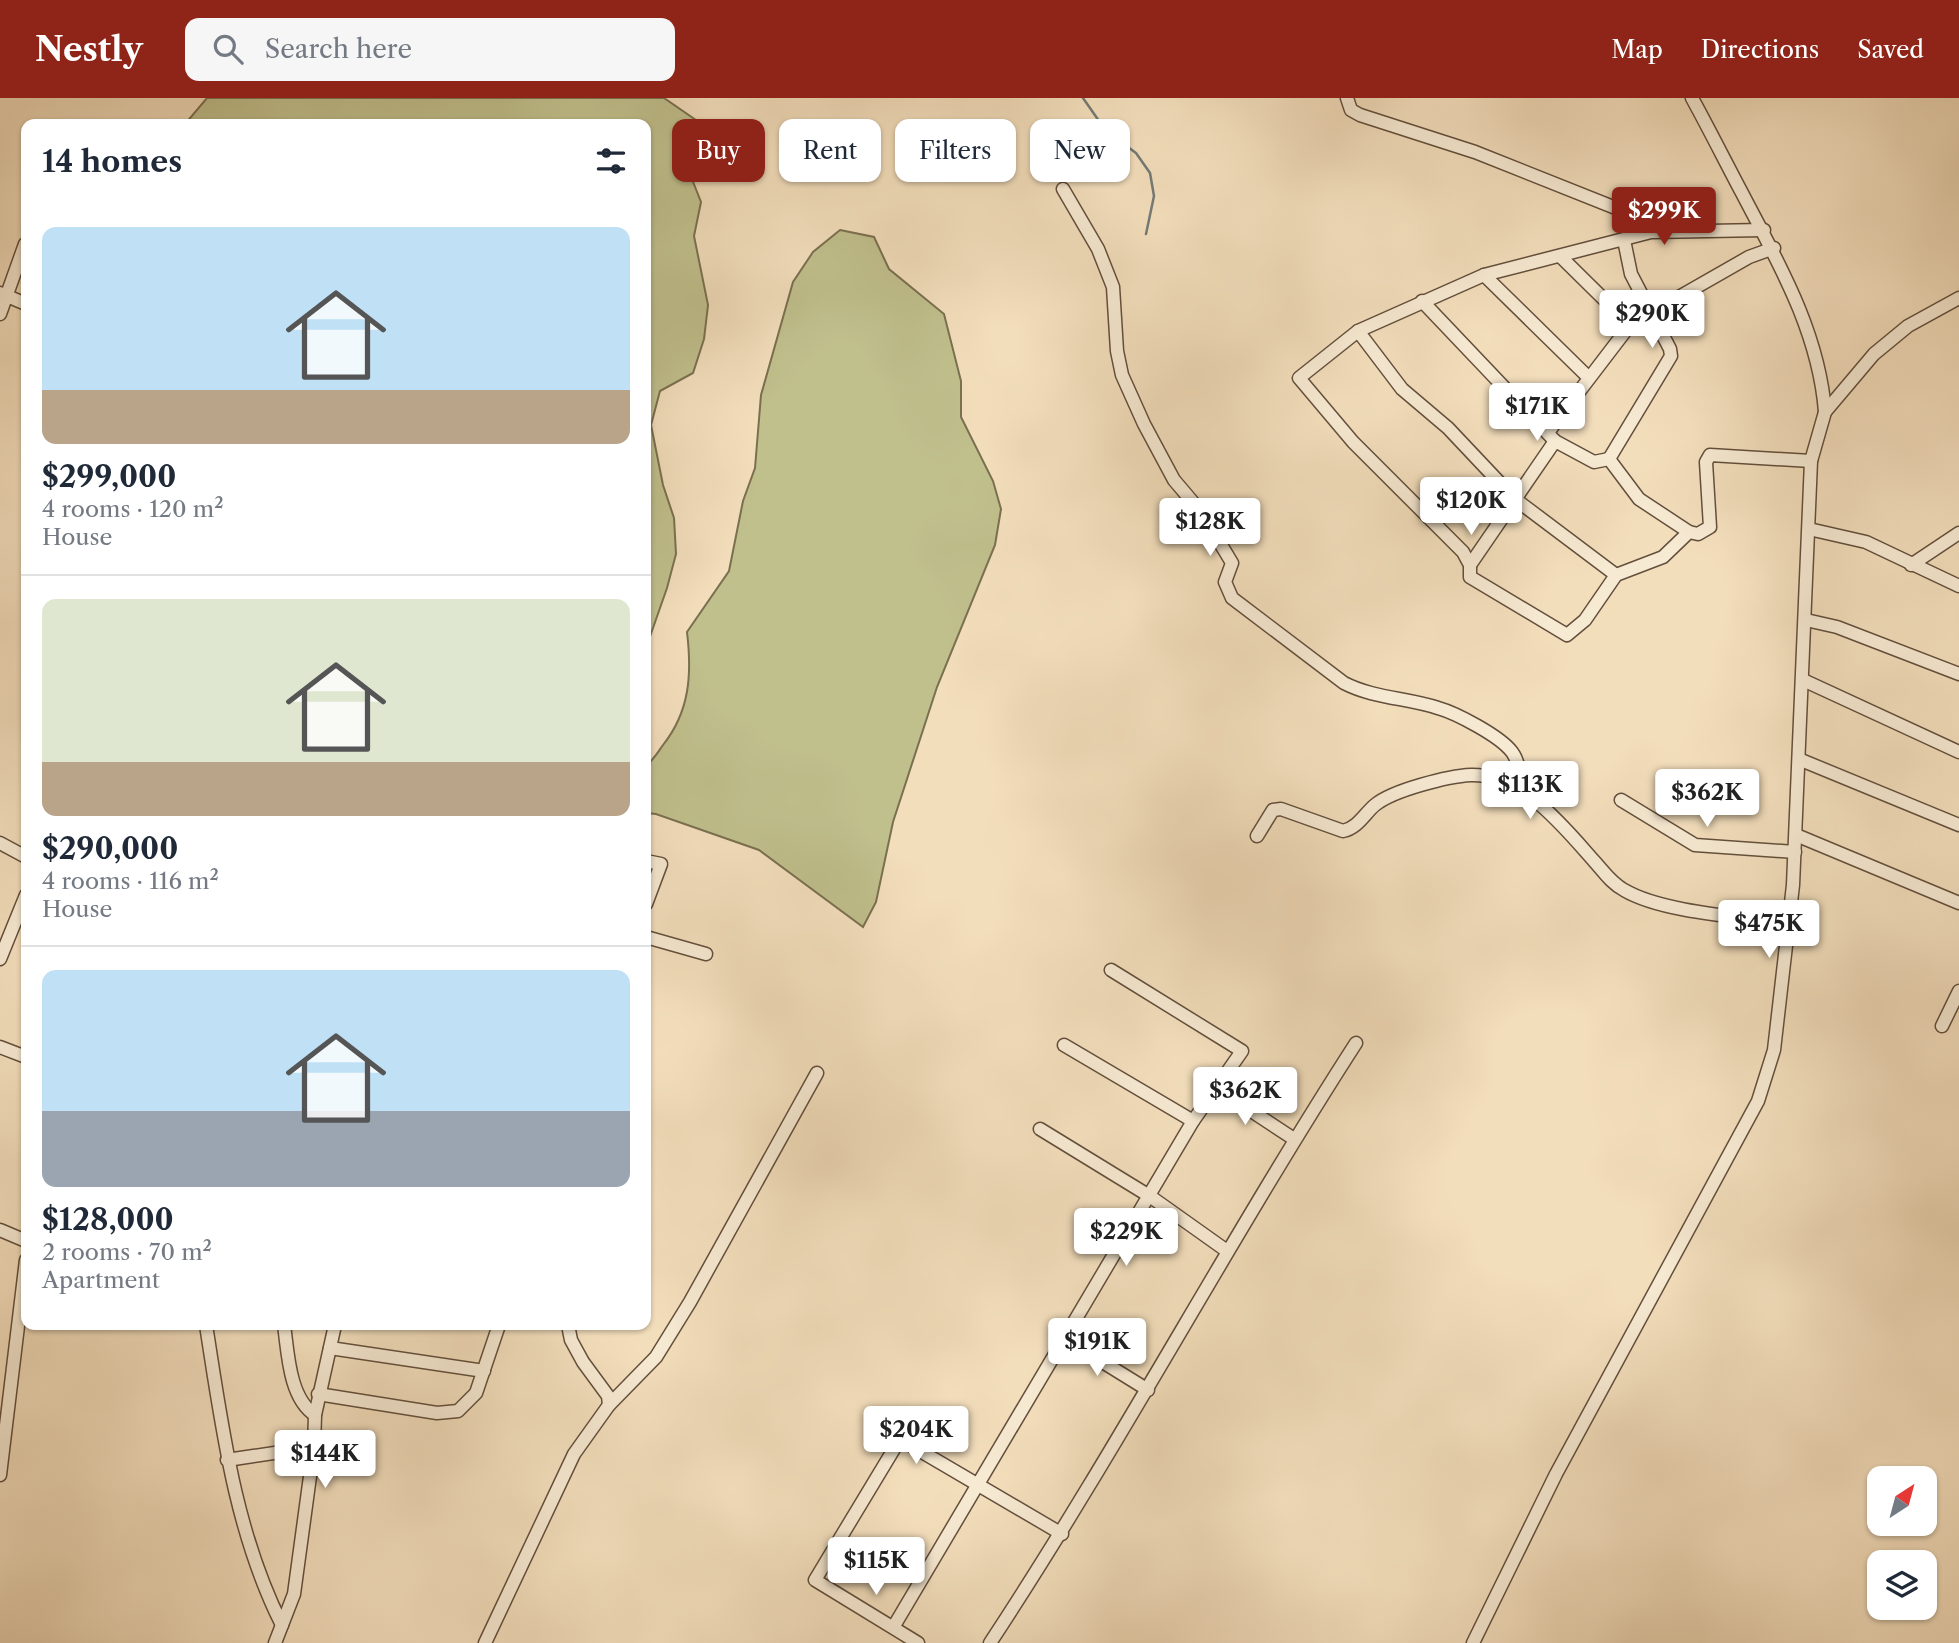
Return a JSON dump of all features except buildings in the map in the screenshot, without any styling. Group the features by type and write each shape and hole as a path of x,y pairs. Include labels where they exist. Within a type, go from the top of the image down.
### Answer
{"street":[{"path":"1347,98 1351,110 1360,115 1475,152 1670,230 1702,233 1764,230"},
{"path":"1473,1643 1556,1474 1758,1101 1774,1050 1790,924 1801,760 1811,461 1825,412 1824,391 1812,348 1774,248 1692,98"},
{"path":"1063,189 1098,249 1113,287 1117,351 1122,375 1174,480 1202,513 1232,563 1225,577 1229,594 1248,613 1344,683 1361,691 1443,710 1492,736 1512,752 1521,773 1518,787"},
{"path":"1471,565 1463,552 1353,442 1301,384 1301,373 1358,331 1484,275 1670,230"},
{"path":"1422,301 1552,436 1594,462 1609,459 1671,356 1670,349 1631,274 1624,240"},
{"path":"1689,532 1663,556 1616,575 1585,620 1567,635 1470,578 1471,565 1515,499 1552,436 1589,378 1630,325 1749,257 1774,248"},
{"path":"0,314 3,294 21,253"},
{"path":"1561,257 1630,325"},
{"path":"1484,275 1589,378"},
{"path":"3,294 21,302"},
{"path":"1825,412 1892,338 1929,313 1959,298"},
{"path":"1358,331 1402,389 1448,428 1515,499 1616,575"},
{"path":"1609,459 1639,499 1689,532 1698,534 1710,527 1706,462 1710,455 1811,461"},
{"path":"1809,529 1866,542 1959,586"},
{"path":"1911,565 1959,533"},
{"path":"1806,620 1837,627 1959,674"},
{"path":"1803,680 1959,752"},
{"path":"1801,760 1959,825"},
{"path":"1257,836 1273,810 1281,809 1343,831 1354,827 1377,803 1429,784 1478,775 1518,787 1568,833 1608,879 1624,890 1653,903 1790,924"},
{"path":"1620,800 1695,845 1795,852"},
{"path":"1796,835 1959,903"},
{"path":"0,843 21,854"},
{"path":"651,862 661,864 651,891"},
{"path":"0,959 21,907"},
{"path":"651,938 706,954"},
{"path":"894,1626 1064,1338 1151,1197 1193,1121 1214,1087 1242,1051 1111,970"},
{"path":"1942,1026 1959,990"},
{"path":"990,1643 1062,1534 1294,1139 1356,1043"},
{"path":"1064,1045 1193,1121"},
{"path":"0,1047 21,1055"},
{"path":"485,1643 574,1454 609,1405 656,1357 690,1302 817,1073"},
{"path":"1214,1087 1294,1139"},
{"path":"1040,1129 1151,1197 1227,1251"},
{"path":"0,1230 21,1239"},
{"path":"0,1475 3,1405 21,1292"},
{"path":"207,1330 227,1460 267,1596 282,1625"},
{"path":"285,1330 296,1388 301,1402 315,1415"},
{"path":"275,1643 294,1594 314,1447 318,1394 334,1330"},
{"path":"318,1394 448,1413 469,1402 484,1371 497,1330"},
{"path":"569,1330 571,1340 608,1396 609,1405"},
{"path":"1064,1338 1148,1390"},
{"path":"330,1348 484,1371"},
{"path":"910,1641 894,1626 815,1580 900,1439 1062,1534"},
{"path":"227,1460 314,1447"}],"green space":[{"path":"207,98 664,98 694,119 672,119 672,182 693,182 701,202 694,236 708,305 704,339 693,373 660,391 651,425 651,119 189,119"},
{"path":"840,230 874,237 889,269 944,314 961,381 961,417 993,481 1001,509 995,545 937,687 893,822 876,902 863,927 759,850 651,814 651,761 679,719 687,692 687,632 729,571 743,501 755,468 761,395 793,282 813,252"},
{"path":"651,425 663,485 674,518 676,554 651,634"}],"waterway":[{"path":"1083,98 1106,131 1136,153 1150,173 1154,196 1146,234"}]}
